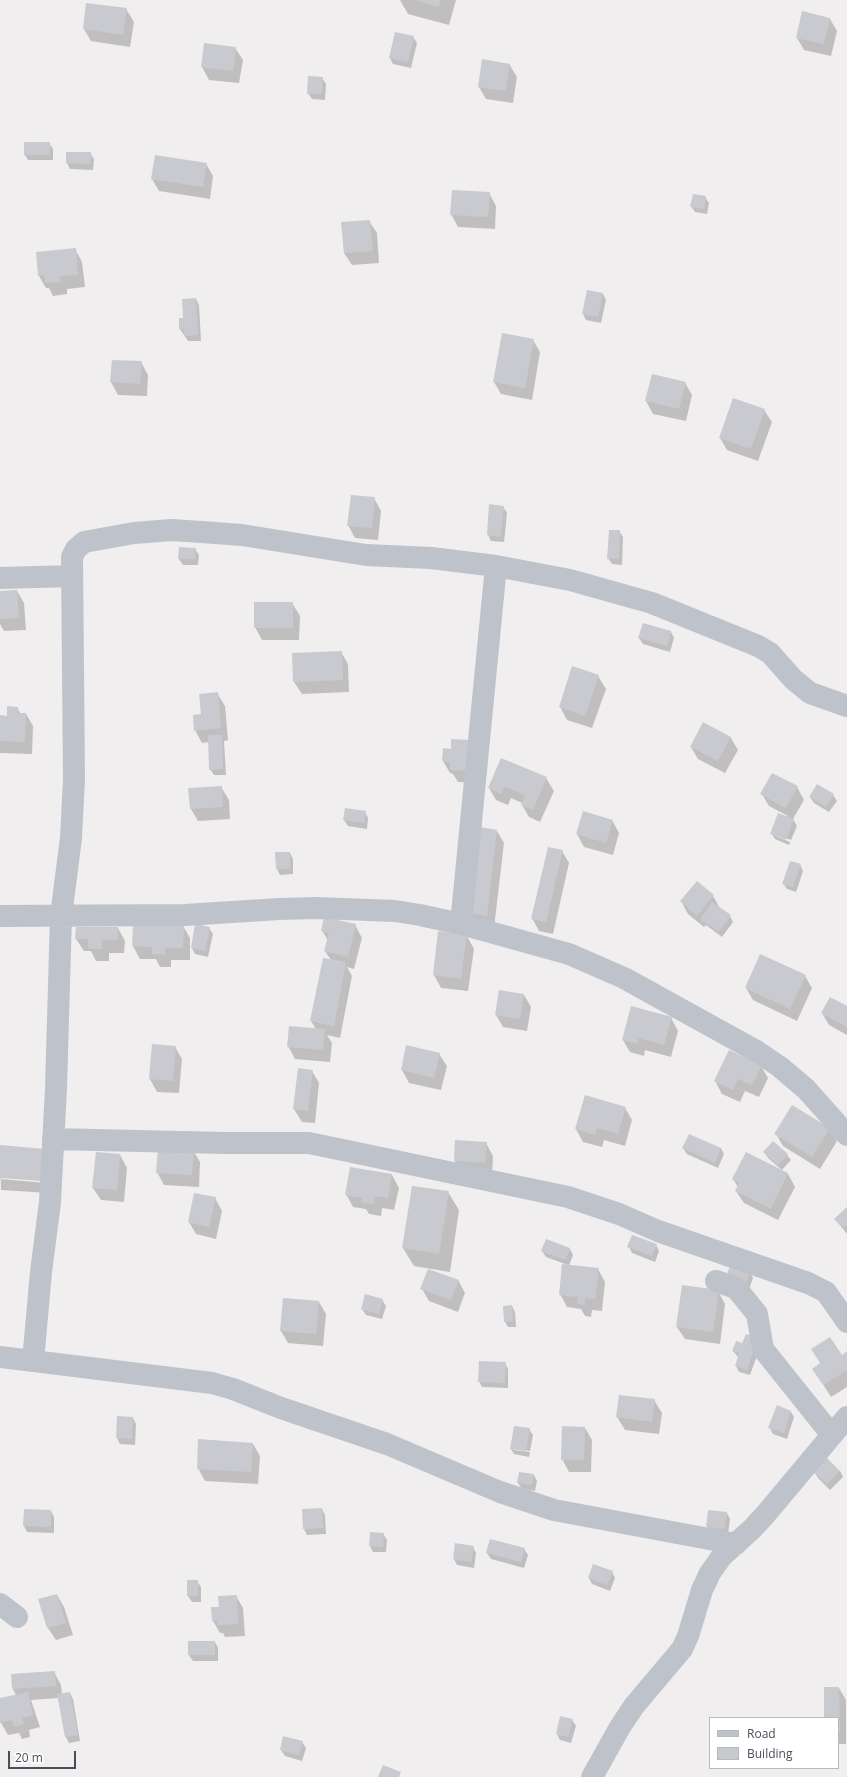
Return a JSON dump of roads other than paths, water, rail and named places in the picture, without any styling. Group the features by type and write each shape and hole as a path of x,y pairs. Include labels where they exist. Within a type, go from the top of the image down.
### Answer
{"street":[{"path":"33,1361 41,1272 50,1202 61,916 71,838 74,780 72,557 76,549 84,542 134,533 171,530 242,535 366,555 431,558 496,566 570,580 652,604 758,646 770,653 793,679 810,693 847,706"},
{"path":"461,924 496,566"},
{"path":"0,578 72,576"},
{"path":"0,916 185,915 317,908 395,911 461,924 568,954 631,982 758,1052 780,1067 806,1089 847,1135"},
{"path":"53,1139 225,1143 309,1143 568,1197 619,1214 658,1231 808,1283 826,1292 847,1322"},
{"path":"716,1281 736,1288 757,1314 763,1349 831,1434"},
{"path":"0,1357 212,1383 233,1389 274,1406 387,1444 500,1492 554,1510 736,1544"},
{"path":"592,1777 620,1727 634,1706 682,1649 688,1636 702,1590 710,1573 722,1556 765,1515 831,1434 847,1417"}]}
